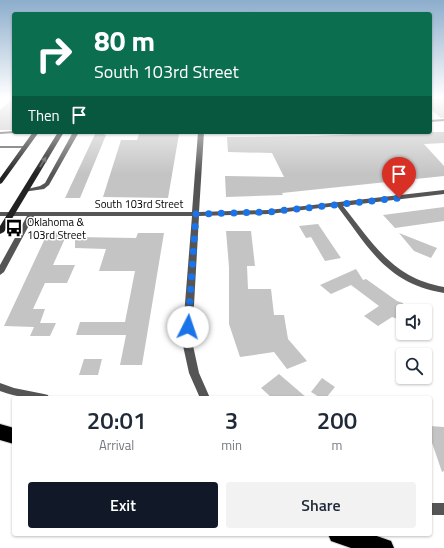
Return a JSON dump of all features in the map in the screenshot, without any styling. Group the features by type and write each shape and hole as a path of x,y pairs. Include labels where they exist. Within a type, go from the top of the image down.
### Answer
{"highway":[{"path":"0,432 12,435"},
{"path":"345,536 384,548"}],"main road":[{"path":"0,182 35,134"},
{"path":"0,232 60,134"}],"street":[{"path":"25,191 42,188 47,184 75,134"},
{"path":"200,134 187,342 194,373 204,396"},
{"name":"South 103rd Street","path":"0,214 196,214 269,212 444,192"},
{"path":"339,205 385,263 406,278 430,287 444,290"},
{"path":"0,272 31,214"},
{"path":"0,387 13,392 34,396"},
{"path":"432,509 444,509"}],"lane":[{"path":"0,133 12,132"},
{"path":"0,147 25,147"}],"building":[{"path":"0,124 12,124 12,130 0,130"},
{"path":"432,132 444,132 444,143 424,144 444,166 444,176 282,193 283,195 226,197 225,176 284,177 272,153 228,152 227,137 356,134 432,134"},
{"path":"95,134 106,135 80,198 65,198"},
{"path":"139,134 179,134 168,198 103,197 121,140 137,140"},
{"path":"444,207 444,221 395,228 383,215"},
{"path":"318,224 341,258 325,261 311,237 306,238 299,226"},
{"path":"226,231 251,231 255,266 247,266 248,289 271,289 274,315 284,315 288,339 307,361 287,369 274,352 240,357 229,324 229,267"},
{"path":"48,232 67,234 53,265 75,265 67,283 45,283 33,309 45,309 40,323 56,323 50,336 30,336 34,327 4,326"},
{"path":"138,233 164,233 142,365 120,365 126,335 76,335 80,322 125,322 135,271 99,271 106,249 75,248 75,237 136,238"},
{"path":"399,233 437,248 431,258 414,251"},
{"path":"356,269 363,280 366,279 403,304 396,304 396,318 392,317 378,326 364,316 379,306 351,285 331,294 320,285"},
{"path":"84,359 102,359 98,375 79,375"},
{"path":"279,374 305,396 270,396 261,388"},
{"path":"322,378 335,387 328,396 318,396 311,392"},
{"path":"432,426 444,427 444,471 442,472 432,443"}],"place":[{"name":"Oklahoma & 103rd Street","path":"14,228"}],"route":[{"path":"188,327 196,214 269,212 399,198"}]}
